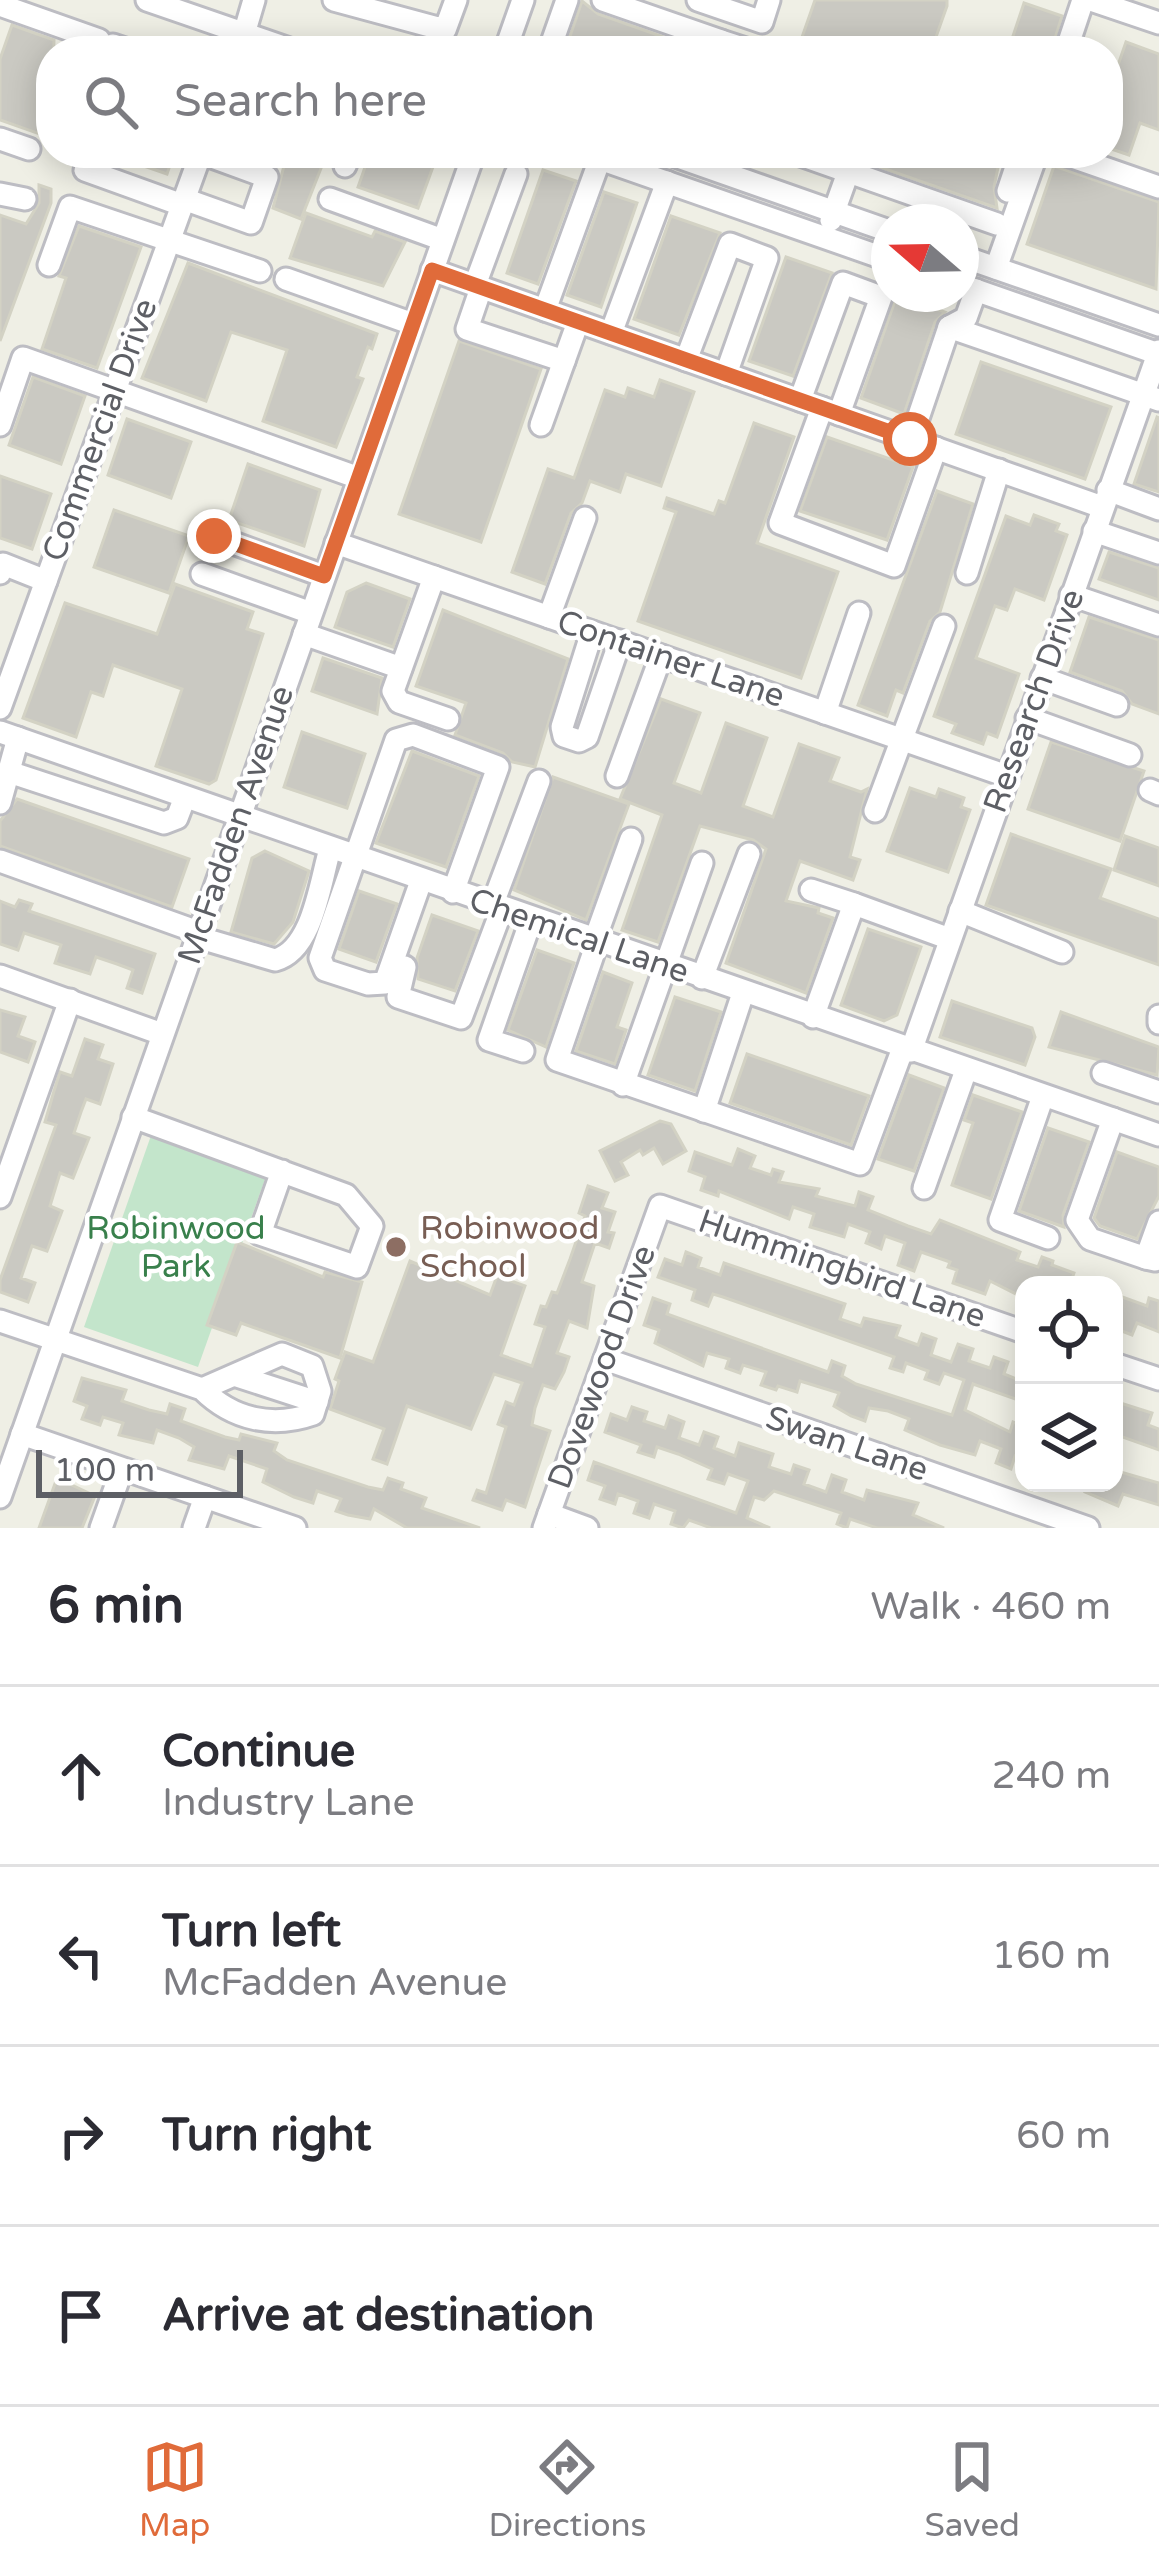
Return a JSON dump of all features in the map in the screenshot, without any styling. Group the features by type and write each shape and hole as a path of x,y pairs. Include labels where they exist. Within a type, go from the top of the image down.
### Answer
{"street":[{"path":"147,0 225,36"},
{"path":"244,36 254,0"},
{"path":"334,0 445,30 456,0"},
{"path":"510,36 523,0"},
{"path":"554,36 567,0"},
{"path":"603,0 694,36"},
{"path":"698,0 762,22 769,0"},
{"path":"1072,36 1087,0 1159,23"},
{"path":"0,3 90,36"},
{"path":"0,139 29,149"},
{"name":"Commercial Drive","path":"0,708 10,651 46,581 195,168"},
{"path":"85,170 251,223 267,177 242,168"},
{"name":"McFadden Avenue","path":"0,1497 469,168"},
{"path":"545,310 587,168"},
{"path":"626,168 871,253"},
{"path":"714,168 871,225"},
{"path":"825,238 850,168"},
{"path":"866,168 997,224"},
{"path":"990,266 997,224 1016,168"},
{"path":"990,266 1031,168"},
{"path":"1104,168 1159,187"},
{"path":"516,174 467,329 564,361"},
{"path":"611,333 667,182"},
{"path":"0,194 25,199"},
{"path":"330,199 443,239"},
{"path":"49,265 70,207 260,271"},
{"path":"747,250 759,214"},
{"path":"686,360 730,244 767,258 726,374"},
{"path":"979,262 1159,325"},
{"path":"432,270 999,470 1159,509"},
{"path":"862,290 871,275"},
{"path":"286,279 413,324"},
{"path":"821,407 842,283 881,297 821,407 780,524 839,547 894,566 936,448"},
{"path":"979,291 1159,353"},
{"path":"910,439 950,327 966,318 967,312"},
{"path":"541,425 578,322"},
{"path":"950,327 1151,398"},
{"name":"Research Drive","path":"704,1111 860,1165 950,939 1106,498 1151,398 1159,353"},
{"path":"0,425 23,358 359,478"},
{"path":"967,573 999,470"},
{"path":"550,617 585,518"},
{"path":"1094,531 1159,553"},
{"path":"214,536 324,576"},
{"name":"Container Lane","path":"336,543 1007,776"},
{"path":"267,598 280,560"},
{"path":"0,573 3,564 46,581"},
{"path":"202,574 267,598 307,624 401,668"},
{"path":"434,577 392,691 399,702 448,719"},
{"path":"1071,595 1159,625"},
{"path":"825,713 859,613"},
{"path":"875,811 944,626"},
{"path":"592,632 563,736 579,741 587,737 620,641"},
{"path":"617,776 661,656"},
{"path":"1042,678 1118,705"},
{"path":"1028,718 1130,755"},
{"path":"0,803 9,772 9,735"},
{"name":"Chemical Lane","path":"9,735 596,943 1159,1135"},
{"path":"412,735 498,767 385,983 368,985 325,970 320,958 355,857 396,740 412,735"},
{"path":"9,772 164,824 177,818 185,797"},
{"path":"436,886 398,997 464,1016 538,781"},
{"path":"631,839 556,1060 704,1111 743,993"},
{"path":"0,862 275,960 288,957 302,939 330,849"},
{"path":"702,978 749,854"},
{"path":"623,1085 702,863"},
{"path":"811,890 950,939"},
{"path":"813,1017 854,904"},
{"path":"960,911 1062,952"},
{"path":"523,1051 489,1040 531,920"},
{"path":"0,976 162,1034"},
{"path":"0,1197 70,1000"},
{"path":"924,1188 966,1070"},
{"path":"1103,1073 1159,1092"},
{"path":"1043,1096 1000,1220 1048,1238"},
{"path":"133,1117 282,1171 346,1195 372,1226 357,1267 260,1234 282,1171"},
{"path":"1113,1120 1077,1220 1090,1239 1152,1260 1159,1222"},
{"name":"Hummingbird Lane","path":"661,1206 1015,1329"},
{"name":"Dovewood Drive","path":"546,1521 661,1206"},
{"path":"0,1322 202,1389 218,1406 278,1426 313,1414 320,1391 312,1366 282,1354 202,1389"},
{"name":"Swan Lane","path":"605,1359 1088,1528"},
{"path":"1123,1367 1159,1379"},
{"path":"237,1376 317,1402"},
{"path":"22,1434 295,1528"},
{"path":"101,1528 122,1468"},
{"path":"194,1528 205,1497"},
{"path":"546,1521 587,1528"}],"green space":[{"name":"Robinwood Park","path":"154,1127 269,1168 198,1367 84,1327"}],"building":[{"path":"815,0 947,0 936,36 802,36"},
{"path":"582,1 598,14 660,36 570,36"},
{"path":"1024,3 1062,16 1056,36 1013,36"},
{"path":"12,25 43,36 36,36 36,133 0,120 0,59"},
{"path":"1126,42 1159,54 1159,130 1140,123 1129,155 1123,153"},
{"path":"283,168 321,168 301,219 273,208"},
{"path":"365,168 433,168 418,208 358,187"},
{"path":"882,168 998,168 997,208"},
{"path":"1053,168 1159,202 1156,289 1027,244"},
{"path":"543,170 576,181 538,284 507,273"},
{"path":"39,185 51,189 51,203 0,341 0,215 26,224 39,203"},
{"path":"604,192 637,203 601,307 567,295"},
{"path":"306,213 372,237 375,231 405,242 383,286 290,258"},
{"path":"671,216 720,233 679,335 634,319"},
{"path":"79,226 141,247 97,368 42,349 66,278 59,276"},
{"path":"786,257 832,273 793,376 749,361"},
{"path":"188,263 377,334 357,377 363,379 336,447 263,421 287,350 231,332 206,401 142,378"},
{"path":"891,312 945,312 935,322 904,414 861,398"},
{"path":"459,341 541,369 481,542 399,514"},
{"path":"981,362 1111,407 1085,479 956,434"},
{"path":"33,377 85,396 61,464 9,445"},
{"path":"660,380 694,392 661,486 626,474 620,492 590,481 582,503 571,513 545,584 512,572 548,469 574,478 605,390 625,397 628,388 654,397"},
{"path":"1159,418 1159,492 1134,484"},
{"path":"127,419 191,442 171,498 108,475"},
{"path":"754,423 794,437 757,543 838,572 801,678 638,621 676,512 664,508 667,498 714,514 719,501 725,503"},
{"path":"827,437 913,467 887,540 800,511"},
{"path":"248,464 320,490 304,546 229,520"},
{"path":"0,476 51,494 32,549 0,538"},
{"path":"937,491 973,504 940,612 930,621 903,693 896,690 887,716 858,705"},
{"path":"114,510 189,536 169,593 94,567"},
{"path":"1034,515 1059,524 1056,531 1067,535 1044,600 1015,589 1007,610 995,606 976,658 1019,674 997,737 987,733 983,744 952,733 956,724 934,716 1006,516 1030,525"},
{"path":"1109,552 1159,568 1159,600 1099,579"},
{"path":"366,583 410,599 393,647 335,627 347,592"},
{"path":"175,584 253,612 247,629 263,634 216,780 209,784 156,766 182,689 113,665 103,696 91,692 76,737 23,718 65,603 157,634"},
{"path":"443,610 568,659 535,767 512,762 503,753 455,735 466,703 416,686"},
{"path":"1089,617 1159,640 1159,714 1132,704 1122,691 1070,672"},
{"path":"323,658 382,678 377,714 312,691"},
{"path":"661,699 700,713 674,783 701,793 726,723 767,738 743,806 773,817 799,744 839,758 830,781 861,792 867,789 850,857 860,860 853,880 800,861 786,901 819,908 818,913 833,918 806,993 726,963 766,849 753,840 700,826 658,942 622,930 662,815 620,799"},
{"path":"302,732 365,754 347,808 284,787"},
{"path":"1051,742 1144,771 1120,841 1028,809"},
{"path":"412,751 479,776 446,867 376,843"},
{"path":"553,777 629,804 586,920 514,890"},
{"path":"910,788 936,797 939,789 964,798 961,807 970,810 948,872 887,851"},
{"path":"17,799 189,859 172,907 0,846 0,821"},
{"path":"1011,834 1111,869 1100,898 1159,919 1159,965 986,905"},
{"path":"1125,836 1159,848 1159,886 1114,870"},
{"path":"265,851 309,871 293,922 274,944 231,932 252,858"},
{"path":"359,891 397,904 376,962 339,949"},
{"path":"19,900 32,904 29,911 155,954 142,993 127,988 133,970 117,964 96,957 90,974 55,963 61,945 24,933 18,950 0,944 0,901 15,907"},
{"path":"432,915 478,931 455,991 418,979 417,958"},
{"path":"868,929 921,947 897,1015 884,1021 841,1005"},
{"path":"537,950 574,963 546,1047 508,1030"},
{"path":"603,972 632,983 617,1027 626,1030 615,1064 576,1051"},
{"path":"675,997 721,1012 695,1091 648,1075"},
{"path":"952,1001 1032,1028 1035,1037 1025,1065 940,1037"},
{"path":"0,1010 25,1017 18,1036 35,1042 28,1062 0,1052"},
{"path":"1061,1012 1159,1047 1157,1075 1049,1047"},
{"path":"85,1039 103,1045 98,1059 113,1064 100,1104 86,1099 81,1112 74,1133 89,1138 73,1178 60,1173 50,1206 62,1211 47,1251 32,1246 21,1278 35,1283 28,1302 0,1292 0,1280 56,1125 45,1122 60,1072 72,1076"},
{"path":"747,1054 869,1096 851,1145 730,1103"},
{"path":"909,1075 944,1088 914,1171 878,1159"},
{"path":"973,1095 1022,1112 991,1199 952,1185 973,1123 964,1120"},
{"path":"660,1121 671,1124 686,1151 663,1164 654,1148 643,1155 640,1150 621,1162 628,1175 615,1181 600,1151"},
{"path":"1048,1128 1089,1142 1063,1215 1064,1227 1019,1211"},
{"path":"738,1149 755,1156 750,1168 771,1175 773,1169 783,1172 779,1182 819,1189 816,1196 855,1206 859,1192 873,1197 868,1210 908,1226 931,1234 940,1220 1020,1252 1017,1260 1038,1267 1042,1257 1074,1273 1015,1276 1015,1294 990,1281 985,1294 953,1283 957,1270 948,1267 950,1262 921,1252 914,1271 898,1265 905,1243 885,1236 881,1249 866,1243 870,1232 848,1224 844,1237 810,1227 814,1214 793,1207 789,1219 719,1191 718,1196 701,1190 705,1177 689,1171 695,1152 732,1165"},
{"path":"1117,1152 1159,1167 1159,1196 1137,1239 1100,1226 1094,1218"},
{"path":"588,1186 608,1193 602,1208 615,1212 608,1232 614,1233 609,1248 595,1243 582,1282 594,1286 587,1328 569,1321 557,1353 569,1357 564,1372 555,1389 543,1385 535,1408 532,1425 550,1431 525,1507 506,1500 502,1510 473,1500 477,1490 486,1493 506,1427 498,1424 506,1402 514,1405 522,1383 494,1374 471,1429 407,1406 387,1464 373,1459 384,1429 330,1409 339,1381 335,1379 345,1352 373,1362 410,1261 490,1295 497,1276 525,1286 501,1355 532,1366 545,1327 535,1324 541,1306 546,1307 552,1292 557,1293 585,1216 579,1213"},
{"path":"237,1242 323,1277 325,1272 362,1282 340,1358 241,1323 236,1335 207,1325"},
{"path":"686,1252 701,1258 698,1267 720,1275 724,1263 845,1304 840,1319 861,1326 864,1318 900,1326 896,1337 918,1345 922,1334 936,1339 931,1355 951,1362 958,1344 973,1349 969,1361 990,1368 994,1357 1008,1362 1004,1374 1015,1378 1015,1399 973,1384 965,1410 1010,1432 1015,1423 1011,1469 996,1463 1001,1449 980,1441 975,1455 940,1445 905,1430 909,1419 888,1411 869,1408 865,1421 851,1416 834,1406 839,1393 800,1381 797,1392 778,1386 776,1390 761,1385 766,1372 743,1365 740,1373 726,1368 729,1359 707,1353 703,1366 655,1343 659,1330 644,1325 653,1298 670,1304 667,1314 828,1372 832,1361 845,1366 842,1376 856,1384 952,1415 964,1380 944,1373 939,1384 925,1379 928,1371 906,1363 903,1372 890,1368 894,1357 713,1294 708,1306 692,1300 695,1290 658,1277 665,1259 682,1265"},
{"path":"1123,1297 1147,1306 1149,1298 1159,1301 1159,1332 1137,1323 1132,1335 1123,1332"},
{"path":"82,1378 126,1390 122,1401 149,1410 167,1414 170,1404 185,1409 181,1421 225,1437 239,1440 241,1434 277,1443 274,1451 287,1460 368,1487 383,1490 388,1478 403,1483 401,1489 426,1498 422,1508 480,1528 407,1528 374,1509 370,1519 348,1515 336,1511 341,1499 317,1491 313,1503 263,1482 267,1469 229,1456 224,1469 189,1460 194,1447 157,1430 153,1443 119,1435 123,1423 103,1417 100,1425 82,1419 87,1406 74,1401"},
{"path":"1123,1404 1152,1413 1148,1425 1159,1429 1159,1450 1123,1437"},
{"path":"632,1407 647,1412 644,1421 665,1428 669,1416 684,1422 679,1438 699,1445 704,1432 718,1437 714,1448 735,1456 739,1443 773,1454 769,1467 791,1474 794,1465 809,1470 804,1484 826,1492 832,1475 846,1480 842,1492 864,1500 867,1490 918,1503 913,1515 944,1528 877,1528 850,1519 847,1528 837,1524 841,1513 774,1491 764,1500 754,1497 747,1518 770,1528 711,1528 689,1520 683,1528 671,1524 675,1511 654,1504 649,1518 634,1513 638,1501 618,1494 615,1504 600,1499 605,1486 588,1480 594,1462 736,1513 748,1481 728,1474 724,1484 708,1479 712,1469 657,1447 654,1457 638,1452 641,1445 605,1432 611,1414 627,1420"},
{"path":"1123,1473 1159,1483 1159,1505 1123,1494 1118,1506 1085,1492 1123,1492"},
{"path":"57,1478 95,1496 82,1528 39,1528"}],"place":[{"name":"Robinwood School","path":"396,1247"}],"route":[{"path":"214,536 324,576 432,270 910,439"}]}
